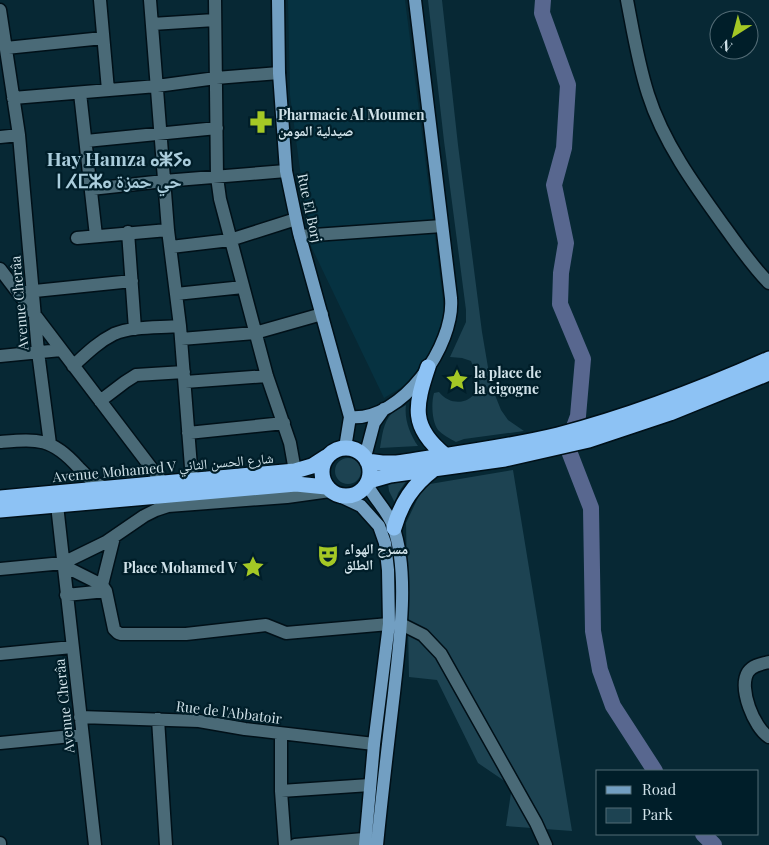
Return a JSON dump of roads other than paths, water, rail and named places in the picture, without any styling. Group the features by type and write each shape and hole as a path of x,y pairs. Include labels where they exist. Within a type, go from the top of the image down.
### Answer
{"highway":[{"path":"368,483 390,474 434,469 504,453 589,440 667,407 769,359"},
{"path":"428,367 418,402 418,418 423,432 428,439 445,455"},
{"path":"667,407 769,373"},
{"path":"345,448 358,451 366,459 370,471 368,483 364,489 354,496 333,492 321,475 321,469 326,457 338,449 345,448"},
{"path":"366,459 389,463 445,455 504,453"},
{"name":"Avenue Mohamed V شارع الحسن الثاني","path":"0,498 295,470 312,466 326,457"},
{"path":"394,528 400,508 411,490 434,469"},
{"name":"Avenue Mohamed V شارع الحسن الثاني","path":"0,510 296,484 333,492"}],"main road":[{"name":"Rue El Borj","path":"278,0 279,73 286,171 300,236 350,417"},
{"path":"345,448 350,417 368,416 384,409 409,391 428,367 448,328 451,318 451,298 415,0"},
{"path":"366,459 374,423 384,409"},
{"path":"368,483 394,528 401,576 371,842"},
{"path":"333,492 361,506 368,512 382,534 395,624 374,744 370,785 371,842"}],"street":[{"path":"100,0 108,90"},
{"path":"150,0 168,230 181,332 192,480"},
{"path":"215,0 217,177 221,207 267,376 290,443 295,470"},
{"path":"627,0 640,69 648,95 664,133 687,173 716,215 769,283"},
{"name":"Avenue Cherâa","path":"0,10 18,135 34,314 50,444"},
{"path":"152,24 215,20"},
{"path":"6,48 103,38"},
{"path":"13,98 157,86 216,78 279,73"},
{"path":"80,93 96,236"},
{"path":"86,141 217,128"},
{"path":"0,137 18,135"},
{"path":"91,189 286,171"},
{"path":"171,248 230,240 296,219"},
{"path":"300,236 442,226"},
{"path":"77,238 128,232 168,230"},
{"path":"128,232 135,329"},
{"path":"0,269 162,482"},
{"path":"18,292 132,281"},
{"path":"176,294 243,287"},
{"path":"73,366 104,340 116,333 135,329 255,333 322,314"},
{"path":"0,356 62,350"},
{"path":"100,401 136,375 184,377 267,376"},
{"path":"188,433 284,423"},
{"path":"0,442 33,440 50,444 71,460 93,482 106,488"},
{"path":"0,569 63,564 114,537 144,516 168,506 333,492"},
{"name":"Avenue Cherâa","path":"57,505 95,845"},
{"path":"114,537 104,588 116,631 121,634 186,634 266,625 286,633 395,624 423,635 441,654 536,823 546,845"},
{"path":"63,564 104,588"},
{"path":"66,595 104,588"},
{"path":"0,654 72,647"},
{"path":"769,662 751,668 746,676 745,684 753,718 769,737"},
{"name":"Rue de l'Abbatoir","path":"80,716 199,720 227,727 374,744"},
{"path":"158,719 166,845"},
{"path":"281,734 284,845"},
{"path":"0,743 82,735"},
{"path":"282,792 370,785"},
{"path":"295,845 371,842"}],"waterway":[{"path":"543,0 542,13 568,85 564,148 554,185 566,243 561,273 560,304 583,359 578,416 567,446 591,508 593,631 600,670 613,706 654,770"},
{"path":"704,835 714,845"}],"place":[{"name":"Pharmacie Al Moumen صيدلية المومن","path":"261,122"},
{"name":"la place de la cigogne","path":"457,380"},
{"name":"مسرح الهواء الطلق","path":"328,556"},
{"name":"Place Mohamed V","path":"253,567"}],"district":[{"name":"Hay Hamza ⴰⵥⵢⴰ ⵏ ⵃⵎⵣⴰ حي حمزة","path":"119,169"}]}
